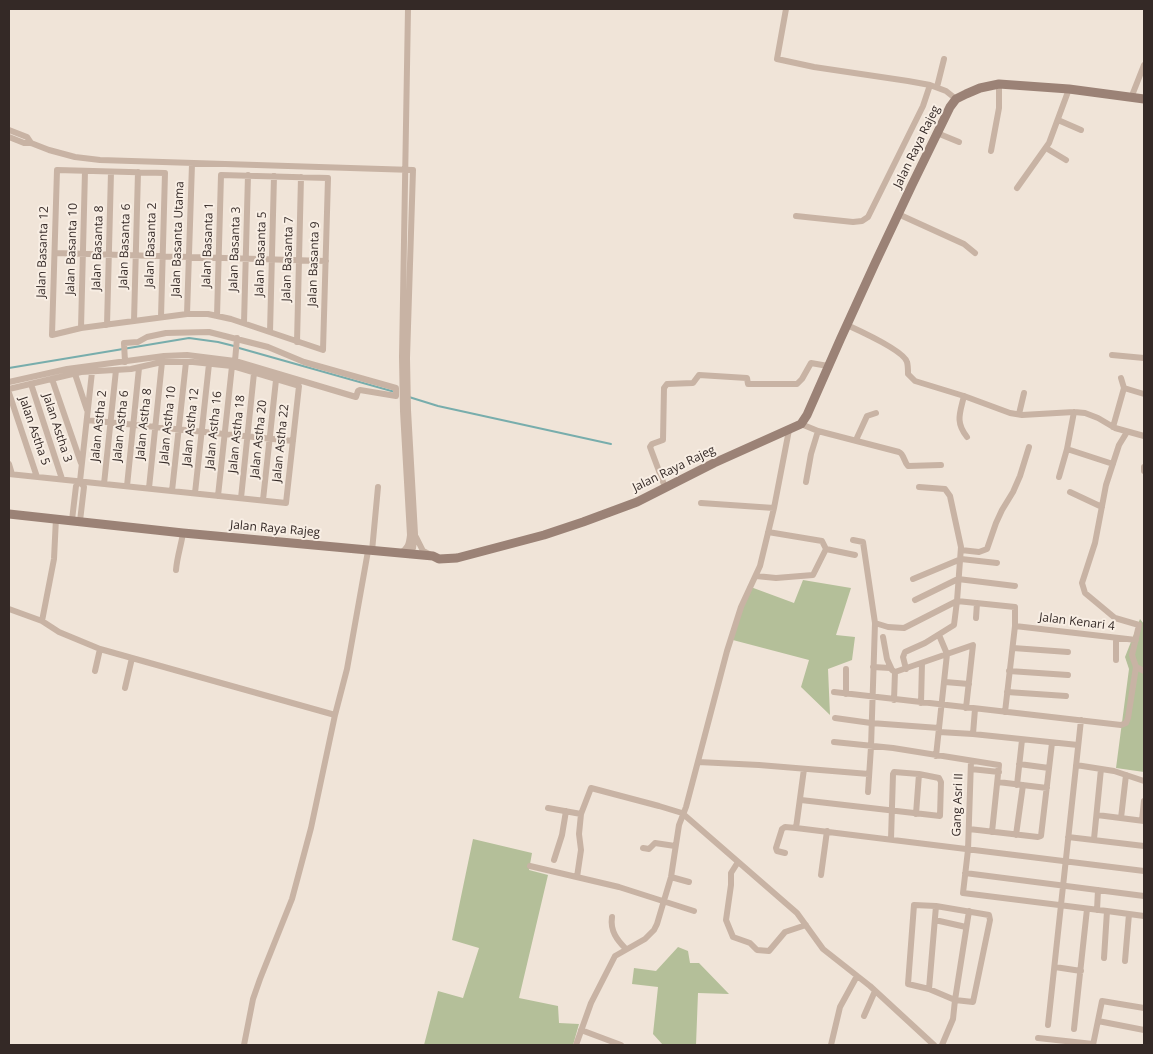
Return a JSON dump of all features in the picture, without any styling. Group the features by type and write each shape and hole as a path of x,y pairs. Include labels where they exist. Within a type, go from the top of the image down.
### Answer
{"main road":[{"name":"Jalan Raya Rajeg","path":"9,514 183,533 432,556 439,559 457,558 544,535 637,502 665,487 801,424 807,415 898,214 950,106 956,99 980,88 999,84 1069,89 1144,99"}],"street":[{"path":"399,554 406,550 410,535 403,411 408,9"},
{"path":"786,9 777,59 814,67 908,80 946,90 956,99"},
{"path":"796,216 853,222 862,221 868,217 934,86 944,59"},
{"path":"1132,98 1143,68"},
{"path":"991,151 999,108 999,84"},
{"path":"1018,188 1046,148 1069,89"},
{"path":"1058,120 1081,130"},
{"path":"937,133 958,142"},
{"path":"11,134 27,136 31,143 49,150 75,157 100,160 413,170 407,358 415,534 413,548 409,555"},
{"path":"1046,148 1066,160"},
{"name":"Jalan Basanta Utama","path":"188,314 192,164"},
{"name":"Jalan Basanta 12","path":"81,328 52,335 57,170 85,171"},
{"path":"85,171 138,172"},
{"name":"Jalan Basanta 10","path":"81,328 85,171"},
{"name":"Jalan Basanta 8","path":"107,325 111,172"},
{"name":"Jalan Basanta 2","path":"138,172 165,173 161,317"},
{"name":"Jalan Basanta 6","path":"134,321 138,172"},
{"name":"Jalan Basanta 1","path":"217,316 221,175 248,176"},
{"path":"248,176 302,177"},
{"name":"Jalan Basanta 3","path":"244,324 248,176"},
{"name":"Jalan Basanta 5","path":"270,332 274,176"},
{"name":"Jalan Basanta 9","path":"297,342 323,350 328,178 302,177"},
{"name":"Jalan Basanta 7","path":"297,342 302,177"},
{"path":"898,214 964,244 975,253"},
{"path":"55,253 326,261"},
{"path":"81,328 188,314 217,316 297,342"},
{"path":"847,325 876,339 904,358 908,362 908,374 915,380 1010,413 1085,413 1113,427 1144,436"},
{"path":"9,382 66,369 125,362 164,356 187,355 234,364 356,397 360,390 396,396 396,392 304,362 268,347 208,332 166,333 147,337 138,342 124,343 125,362"},
{"name":"Jalan Astha 16","path":"218,496 224,434 237,340"},
{"path":"1112,355 1144,358"},
{"path":"9,391 75,374 138,368 162,362 234,364 276,380"},
{"name":"Jalan Astha 8","path":"149,488 162,362"},
{"name":"Jalan Astha 10","path":"172,491 186,362"},
{"path":"665,487 650,447 652,444 663,440 664,388 667,384 694,383 699,375 747,378 748,384 794,384 802,379 811,363 828,366"},
{"name":"Jalan Astha 12","path":"195,493 209,364"},
{"name":"Jalan Astha 6","path":"126,486 138,368"},
{"name":"Jalan Astha 2","path":"104,484 116,370"},
{"path":"76,520 84,487 80,481 92,372"},
{"name":"Jalan Astha 18","path":"241,498 254,373"},
{"path":"75,374 88,412"},
{"path":"1113,427 1124,388 1121,378"},
{"path":"52,379 82,466"},
{"name":"Jalan Astha 22","path":"263,500 286,503 293,442 299,386 276,380"},
{"name":"Jalan Astha 20","path":"263,500 276,380"},
{"name":"Jalan Astha 3","path":"31,384 62,479"},
{"path":"1124,388 1144,394"},
{"name":"Jalan Astha 5","path":"9,391 37,477"},
{"path":"1019,414 1024,394"},
{"path":"964,396 959,417 960,430 967,437"},
{"path":"1059,477 1074,412"},
{"path":"856,440 868,416 876,413"},
{"path":"87,420 293,442"},
{"path":"801,424 818,431 901,453 908,466 941,465"},
{"path":"576,1045 591,1003 611,961 615,956 645,939 654,930 664,902 671,877 679,826 684,814 727,651 741,607 756,576 768,532 788,430"},
{"path":"806,482 811,454 818,431"},
{"path":"834,692 1121,725 1126,723 1136,667 1132,655 1139,625 1115,618 1083,590 1082,583 1095,543 1106,485 1119,445 1127,432"},
{"path":"961,550 979,552 987,549 996,523 1020,476 1029,447"},
{"path":"1067,449 1113,464"},
{"path":"9,464 10,474 263,500"},
{"path":"244,1045 260,979 283,924 298,880 311,828 335,715 347,669 370,551 378,487"},
{"path":"906,669 903,657 905,652 954,625 961,550 948,491 945,489 918,487"},
{"path":"1070,492 1102,507"},
{"path":"701,503 774,508"},
{"path":"42,621 54,559 56,518"},
{"path":"768,532 822,541 826,550"},
{"path":"176,570 177,556 183,533"},
{"path":"415,534 418,544 423,551 432,556"},
{"path":"853,540 863,542 875,623 868,792"},
{"path":"826,550 855,555"},
{"path":"756,576 776,578 813,575 826,550"},
{"path":"913,579 960,559 996,563"},
{"path":"915,600 958,579 1015,586"},
{"path":"875,623 888,627 904,628 957,601 1015,607 1013,648 1005,712"},
{"path":"976,618 977,603"},
{"path":"9,609 42,621 59,632 100,650 335,715"},
{"name":"Jalan Kenari 4","path":"1015,626 1136,640"},
{"path":"936,756 947,654 939,634"},
{"path":"883,637 893,670 894,700"},
{"path":"1116,638 1116,660"},
{"path":"873,667 893,670 906,669 973,645 966,708"},
{"path":"1013,648 1068,652"},
{"path":"95,671 100,650"},
{"path":"125,688 132,658"},
{"path":"921,703 922,663"},
{"path":"1136,667 1144,671"},
{"path":"846,669 846,694"},
{"path":"1009,671 1068,675"},
{"path":"945,682 969,684"},
{"path":"1007,692 1066,696"},
{"path":"973,734 975,709"},
{"path":"835,718 1078,745"},
{"path":"1048,1025 1081,720"},
{"path":"1016,835 1022,740"},
{"path":"834,742 893,748 963,759 999,768"},
{"path":"969,830 1038,837 1042,834 1052,743"},
{"name":"Gang Asri II","path":"971,761 968,850 963,891 965,895 1061,906"},
{"path":"698,762 869,774"},
{"path":"1019,764 1049,768"},
{"path":"1076,765 1101,769 1144,781"},
{"path":"971,769 999,768"},
{"path":"992,832 999,768"},
{"path":"796,828 802,800 804,769"},
{"path":"1094,840 1101,769"},
{"path":"802,800 892,811 916,814 938,816 941,814 941,780 919,774 895,771 893,774 892,811 891,839"},
{"path":"916,814 919,774"},
{"path":"1121,818 1126,775"},
{"path":"998,782 1047,788"},
{"path":"577,877 581,850 579,834 581,814 589,790 592,788 684,814 797,913 822,949 875,991 934,1045"},
{"path":"1097,815 1143,821 1144,801"},
{"path":"548,808 581,814"},
{"path":"554,860 562,835 566,811"},
{"path":"785,853 777,851 776,848 782,829 785,827 1144,871"},
{"path":"821,875 827,832"},
{"path":"1068,837 1144,846"},
{"path":"643,848 649,849 655,843 675,846"},
{"path":"738,862 731,873 732,885 726,920 733,937 750,943 757,950 769,952 785,932 806,925"},
{"path":"530,866 618,887 694,910"},
{"path":"965,873 1144,896"},
{"path":"671,877 688,882"},
{"path":"1097,910 1098,890"},
{"path":"913,906 936,906 988,914 990,920 975,1001 955,1000 908,984 913,906"},
{"path":"929,990 936,906"},
{"path":"1061,906 1144,916"},
{"path":"1074,1029 1088,909"},
{"path":"942,1045 953,1019 969,911"},
{"path":"1104,958 1107,911"},
{"path":"1125,961 1129,914"},
{"path":"612,917 612,927 616,937 626,949"},
{"path":"935,920 966,927"},
{"path":"1055,967 1081,971"},
{"path":"830,1045 840,1007 857,976"},
{"path":"864,1016 875,991"},
{"path":"1038,1038 1093,1045 1102,1001 1144,1008"},
{"path":"1098,1021 1144,1030"},
{"path":"581,1030 621,1045"}],"green space":[{"path":"803,580 851,588 836,635 855,637 852,660 828,669 830,715 801,687 809,660 729,639 748,586 794,603"},
{"path":"1140,619 1144,624 1144,772 1116,768 1129,669 1125,657"},
{"path":"473,839 532,853 529,870 548,875 519,998 558,1006 559,1023 579,1024 573,1045 424,1045 438,991 463,998 479,948 452,940"},
{"path":"678,947 688,951 690,963 699,963 729,994 698,993 696,1045 663,1045 653,1034 658,987 632,984 634,968 656,971"}],"waterway":[{"path":"9,368 189,338 234,346"},
{"path":"239,348 395,392"},
{"path":"409,397 438,406 611,444"}]}
